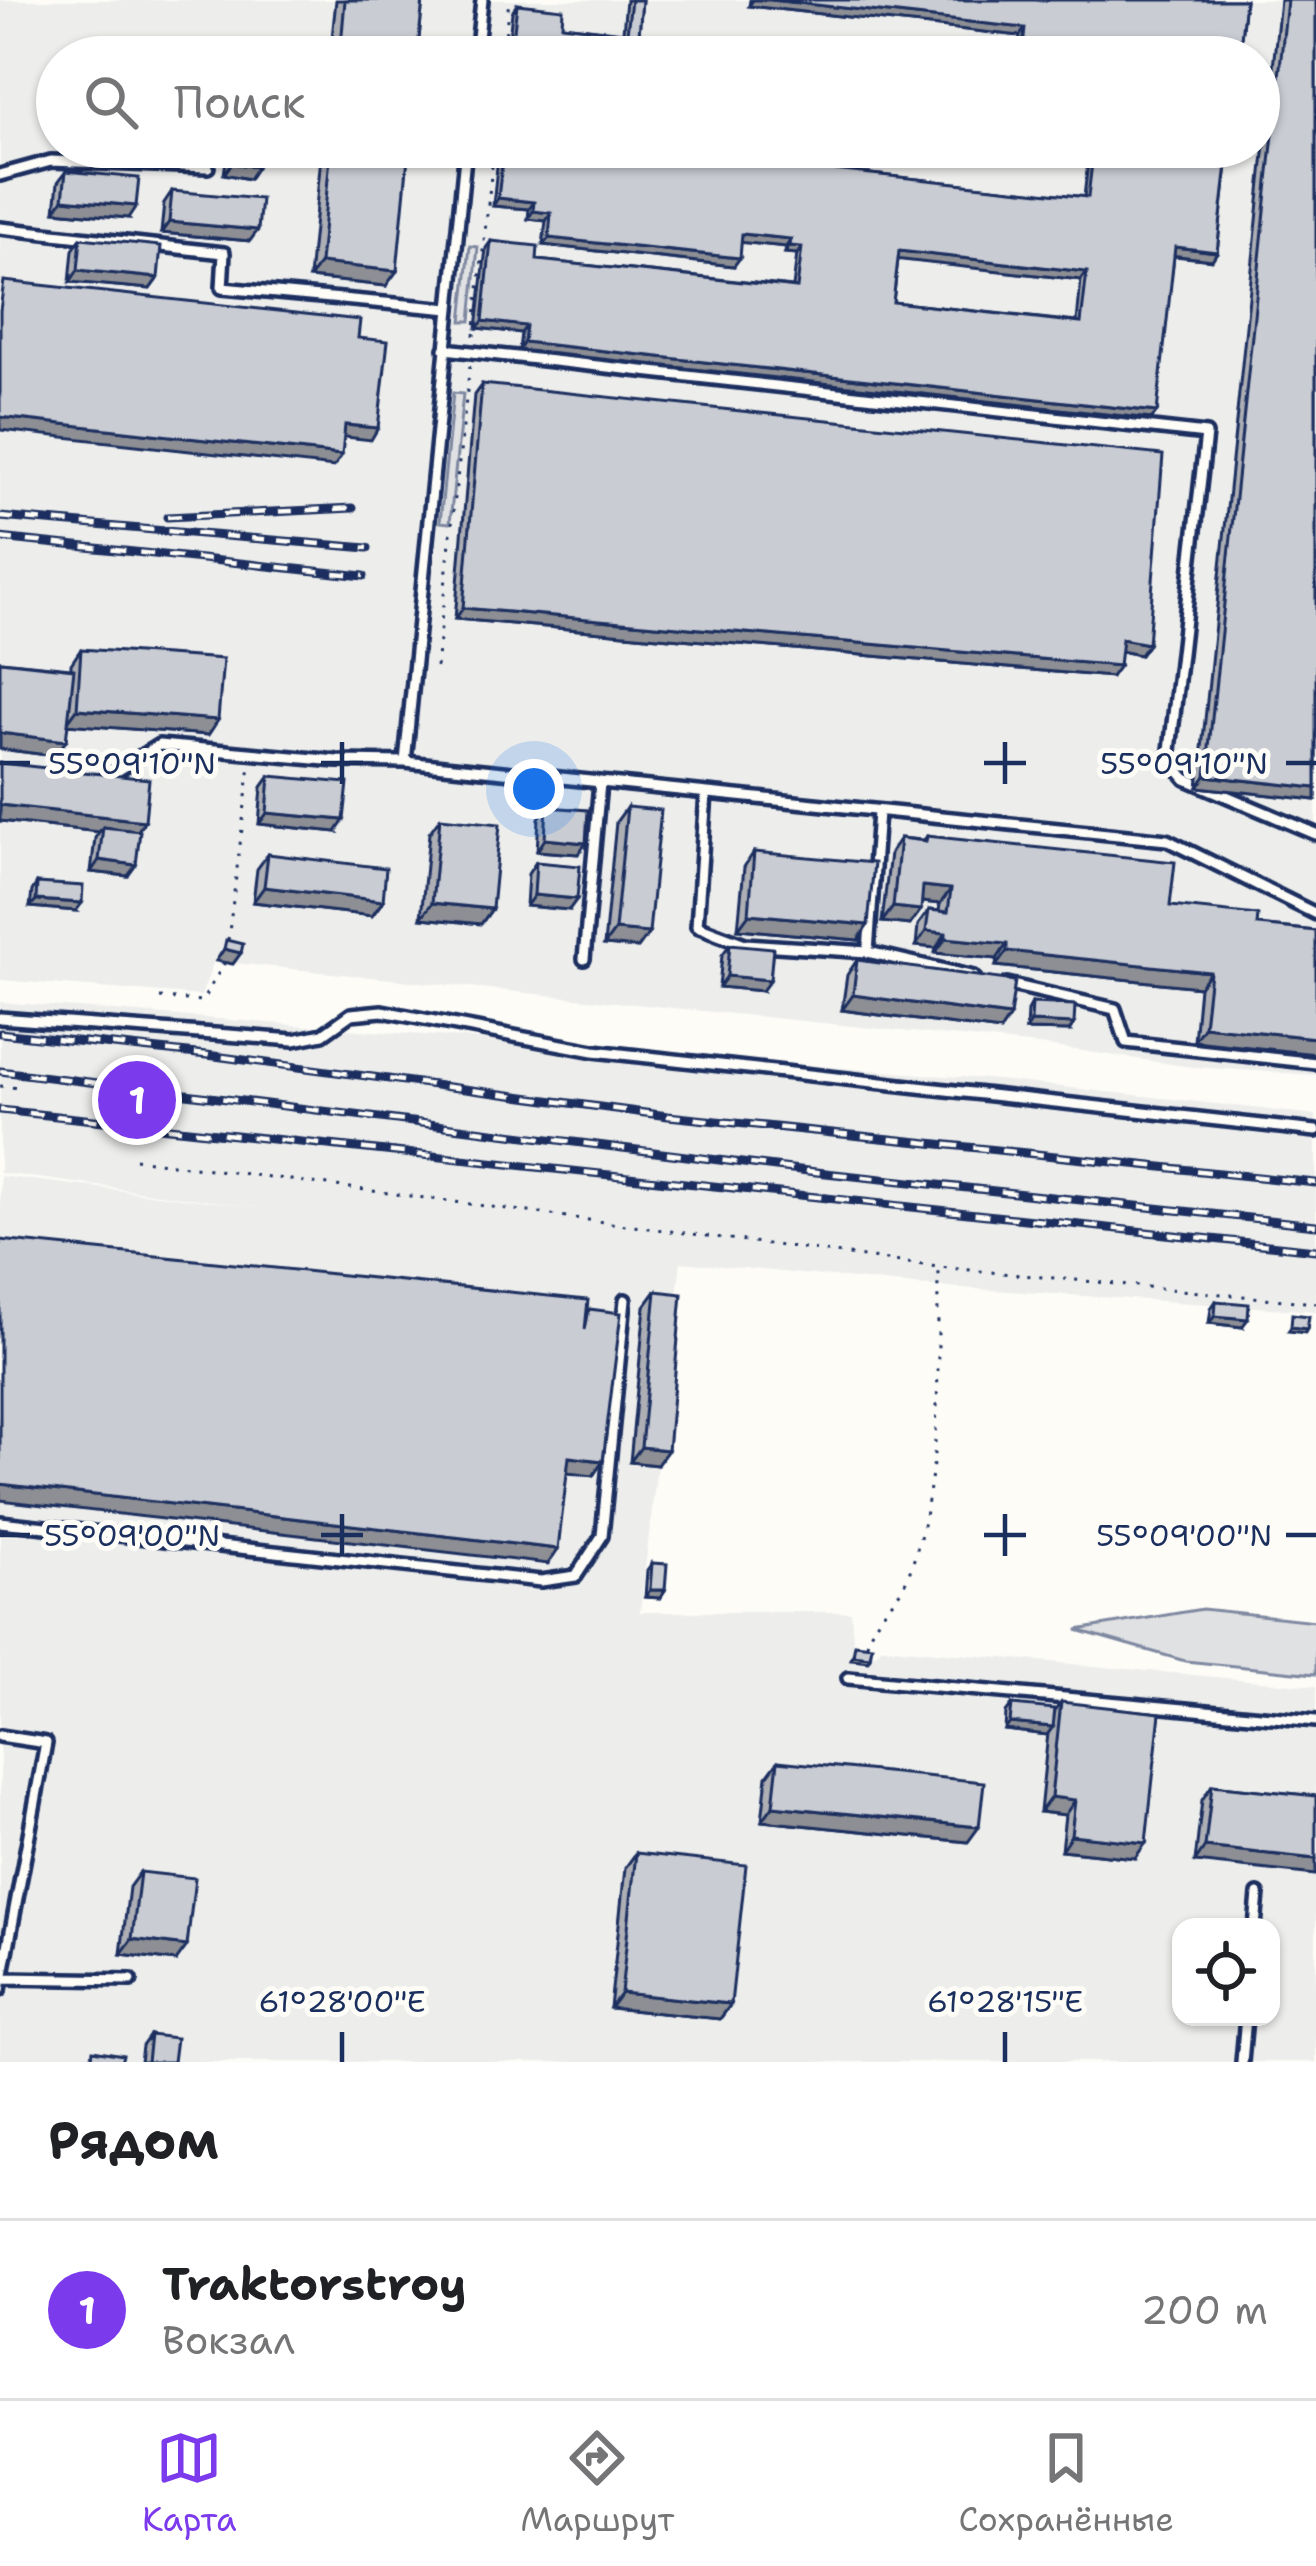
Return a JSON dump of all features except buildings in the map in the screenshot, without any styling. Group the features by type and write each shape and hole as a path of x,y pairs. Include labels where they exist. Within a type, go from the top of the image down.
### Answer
{"lane":[{"path":"478,36 482,0"},
{"path":"0,176 36,164"},
{"path":"405,762 464,168"},
{"path":"0,228 224,253 222,288 450,309"},
{"path":"445,349 1206,434 1169,759 1186,779 1316,834"},
{"path":"82,778 102,781 159,745 337,761 405,762 1167,840 1316,914"},
{"path":"584,959 601,783"},
{"path":"706,793 697,926 745,944 868,952 980,978"},
{"path":"868,952 878,812"},
{"path":"1003,983 1115,1009 1126,1042 1316,1064"},
{"path":"0,1018 293,1040 323,1034 351,1014 382,1011 594,1051 1316,1131"},
{"path":"0,1522 541,1580 576,1576 602,1536 626,1300"},
{"path":"848,1678 1316,1721"},
{"path":"0,1736 46,1742 0,1990"},
{"path":"1256,1918 1258,1894"},
{"path":"2,1978 131,1980"},
{"path":"1242,2062 1245,2026"}],"path":[{"path":"505,36 509,0"},
{"path":"436,668 492,168"},
{"path":"226,953 252,751"},
{"path":"160,998 202,1001 225,962"},
{"path":"0,1086 21,1088"},
{"path":"135,1159 938,1267 1316,1303"},
{"path":"866,1649 871,1624 894,1603 908,1575 924,1514 938,1437 938,1267"}],"shaded area":[{"path":"0,0 1316,0 1316,1075 1192,1067 1047,1046 214,961 201,996 0,980"},
{"path":"470,246 478,247 471,321 462,321"},
{"path":"453,393 463,394 450,523 440,522"},
{"path":"0,1002 999,1080 1316,1115 1316,1311 914,1285 681,1262 640,1612 851,1612 854,1652 876,1654 882,1647 1316,1686 1316,2062 0,2062 0,1176 257,1207 0,1173"},
{"path":"1202,1609 1316,1621 1316,1674 1185,1661 1077,1630"}],"railway":[{"path":"167,517 353,508"},
{"path":"0,517 368,548"},
{"path":"0,538 364,576"},
{"path":"0,1033 207,1055 668,1116 1316,1183"},
{"path":"0,1071 816,1172 1316,1225"},
{"path":"0,1110 1316,1250"}],"place":[{"name":"Traktorstroy","path":"137,1100"}]}
